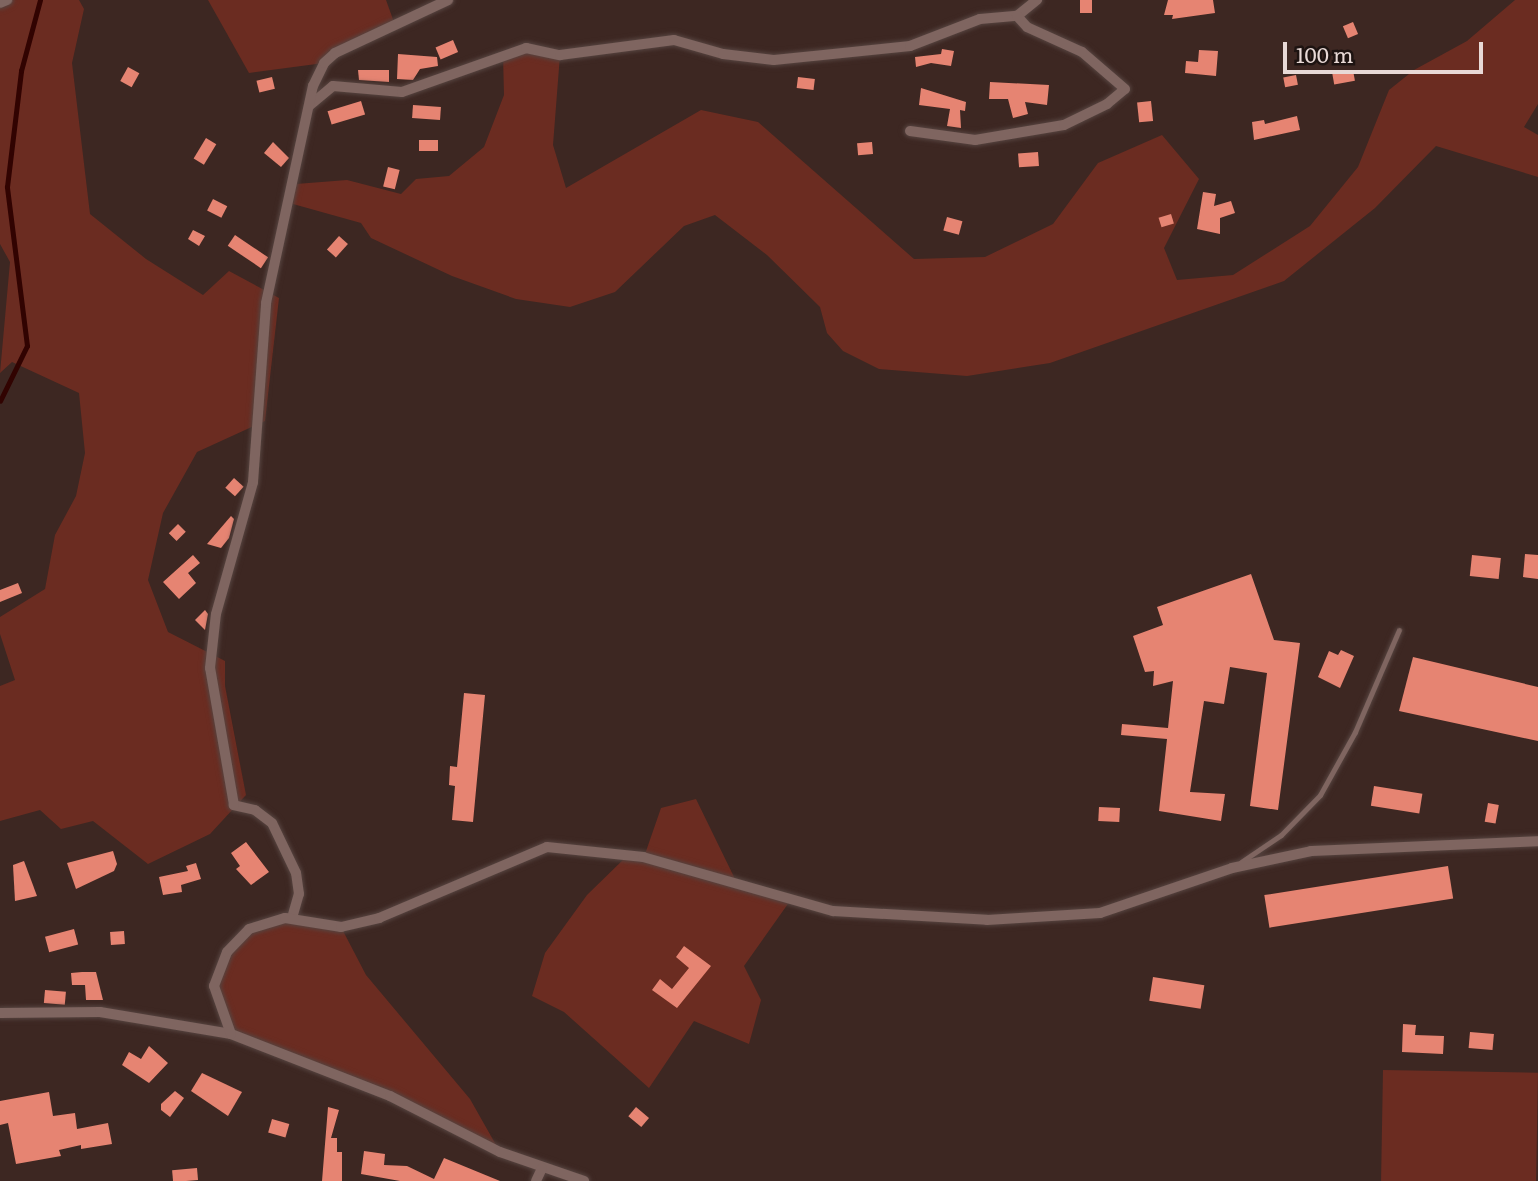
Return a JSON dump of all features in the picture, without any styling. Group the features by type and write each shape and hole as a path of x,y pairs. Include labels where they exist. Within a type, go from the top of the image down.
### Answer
{"street":[{"path":"0,3 7,0"},
{"path":"292,918 299,894 296,873 272,823 256,810 234,805 211,668 216,614 253,482 261,334 309,106 324,63 335,53 448,0"},
{"path":"309,106 333,86 402,92 526,48 560,55 674,40 723,54 774,60 910,46 980,19 1017,16 1037,0"},
{"path":"910,131 975,140 1064,125 1107,104 1125,89 1082,52 1027,27 1017,16"},
{"path":"231,1034 215,986 227,951 250,929 292,918 341,927 379,918 547,847 643,857 833,911 987,920 1100,914 1232,869 1311,851 1358,846 1538,841"},
{"path":"0,1013 100,1012 231,1034 345,1076 500,1153 584,1181"},
{"path":"536,1181 542,1168"}],"lane":[{"path":"1232,869 1281,835 1320,795 1355,732 1399,630"}],"shaded area":[{"path":"0,0 79,0 84,9 72,63 90,214 146,259 203,295 229,271 279,298 265,421 197,452 163,513 148,580 168,632 225,661 225,686 246,795 210,834 148,864 93,821 61,829 40,810 0,821 0,686 15,680 0,634 0,617 45,589 55,535 76,496 85,453 79,393 12,362 0,373 10,262 0,244"},
{"path":"208,0 386,0 395,25 324,63 249,73"},
{"path":"1515,0 1538,0 1538,104 1524,127 1538,135 1538,177 1436,146 1375,208 1284,281 1050,363 967,376 879,369 843,351 827,333 820,307 767,255 715,215 684,226 615,292 570,307 516,299 452,276 371,238 361,223 293,204 296,184 347,180 401,194 416,179 449,176 484,147 504,95 503,55 526,48 560,55 553,145 566,188 701,110 758,122 914,259 985,257 1053,224 1098,163 1162,135 1199,179 1164,248 1177,280 1233,275 1310,226 1358,167 1389,90 1414,70 1467,41"},
{"path":"696,799 736,881 790,901 744,966 761,1000 749,1044 694,1021 649,1088 564,1012 532,996 545,953 587,895 628,855 644,857 661,808"},
{"path":"285,918 341,927 366,975 470,1099 500,1152 438,1119 231,1034 218,1004 218,970 238,937"},
{"path":"1383,1070 1538,1073 1536,1181 1381,1181"}],"building":[{"path":"1080,0 1092,0 1092,13 1080,13"},
{"path":"1168,0 1213,0 1215,13 1172,19 1173,15 1164,15"},
{"path":"1353,22 1358,34 1348,38 1343,26"},
{"path":"453,40 458,52 441,59 436,47"},
{"path":"942,49 954,51 951,66 931,63 916,67 915,57 941,54"},
{"path":"1199,50 1218,51 1216,76 1185,73 1186,61 1198,62"},
{"path":"398,54 437,57 438,66 420,69 413,80 397,79"},
{"path":"128,67 139,73 132,87 120,81"},
{"path":"358,70 389,70 389,82 359,80"},
{"path":"1353,70 1355,81 1334,84 1332,74"},
{"path":"1296,75 1298,85 1285,87 1283,77"},
{"path":"272,77 275,89 259,93 256,81"},
{"path":"798,77 815,79 814,90 797,88"},
{"path":"990,82 1049,85 1047,105 1025,102 1028,114 1013,118 1008,99 989,99"},
{"path":"921,88 966,102 965,111 960,110 961,128 947,126 950,109 919,105"},
{"path":"361,101 365,114 332,125 328,111"},
{"path":"1151,101 1153,121 1139,122 1137,102"},
{"path":"413,105 441,107 440,120 412,118"},
{"path":"1297,116 1300,130 1254,140 1252,122 1264,120 1265,124"},
{"path":"206,138 216,144 204,165 194,159"},
{"path":"419,140 438,140 438,151 419,151"},
{"path":"273,142 289,158 281,167 264,153"},
{"path":"872,142 873,154 858,155 857,143"},
{"path":"1038,152 1039,166 1019,167 1018,153"},
{"path":"388,167 400,170 395,189 383,186"},
{"path":"1203,192 1216,194 1214,206 1231,201 1235,213 1220,218 1220,234 1197,229"},
{"path":"213,199 227,206 221,218 207,211"},
{"path":"1171,214 1174,224 1161,227 1159,218"},
{"path":"947,217 962,221 959,235 943,231"},
{"path":"193,230 205,236 199,246 188,239"},
{"path":"235,235 268,257 261,268 228,246"},
{"path":"339,236 348,244 336,257 327,249"},
{"path":"234,478 244,487 235,496 225,488"},
{"path":"231,516 234,519 229,538 221,548 207,544"},
{"path":"178,524 186,532 177,541 169,533"},
{"path":"1525,554 1538,555 1538,579 1523,577"},
{"path":"193,555 200,563 188,573 196,583 179,599 163,582"},
{"path":"1472,555 1501,558 1499,579 1470,576"},
{"path":"1251,574 1274,640 1300,643 1278,810 1250,806 1267,673 1230,667 1224,704 1204,701 1190,792 1225,794 1221,821 1159,811 1167,739 1121,735 1122,724 1168,728 1173,681 1153,686 1154,671 1145,672 1133,636 1163,625 1157,607"},
{"path":"18,583 22,593 0,602 0,590"},
{"path":"205,610 208,614 205,630 195,620"},
{"path":"1341,650 1354,656 1340,688 1318,677 1329,651 1338,655"},
{"path":"1413,657 1538,687 1538,741 1399,711"},
{"path":"464,693 485,695 473,822 452,820 455,786 449,785 450,766 457,767"},
{"path":"1374,786 1422,794 1419,813 1371,806"},
{"path":"1488,803 1499,805 1496,824 1485,822"},
{"path":"1099,807 1120,808 1119,822 1098,821"},
{"path":"246,842 269,872 251,885 236,869 240,866 231,853"},
{"path":"113,851 117,864 114,871 76,889 67,863"},
{"path":"24,861 37,896 15,901 13,865"},
{"path":"196,863 201,879 181,885 182,892 163,895 159,877 188,871 186,866"},
{"path":"1448,866 1453,899 1269,928 1264,895"},
{"path":"74,929 78,944 49,952 45,937"},
{"path":"124,931 125,944 111,945 110,932"},
{"path":"684,946 711,966 677,1008 652,990 660,979 672,989 689,968 676,957"},
{"path":"96,972 103,1000 86,1000 85,985 72,985 71,973"},
{"path":"1153,977 1204,985 1201,1009 1149,1001"},
{"path":"45,990 66,992 65,1005 44,1003"},
{"path":"1403,1024 1416,1025 1415,1035 1444,1036 1443,1054 1402,1052"},
{"path":"1470,1032 1494,1034 1493,1050 1469,1048"},
{"path":"149,1046 168,1063 149,1083 122,1065 129,1052 141,1059"},
{"path":"202,1073 242,1092 228,1116 191,1091"},
{"path":"175,1091 184,1098 170,1117 161,1110 161,1104"},
{"path":"49,1092 53,1116 75,1113 77,1129 108,1123 112,1144 81,1149 81,1145 59,1150 61,1156 16,1164 8,1123 0,1125 0,1101"},
{"path":"328,1107 339,1110 331,1138 337,1138 337,1152 342,1152 342,1181 322,1181"},
{"path":"636,1107 649,1118 641,1127 628,1116"},
{"path":"272,1119 289,1124 285,1137 268,1132"},
{"path":"364,1151 385,1154 384,1165 407,1166 434,1179 444,1158 500,1181 400,1181 361,1174"},
{"path":"197,1168 198,1180 173,1181 172,1170"}],"waterway":[{"path":"0,401 27,346 7,187 21,71 40,0"}]}
